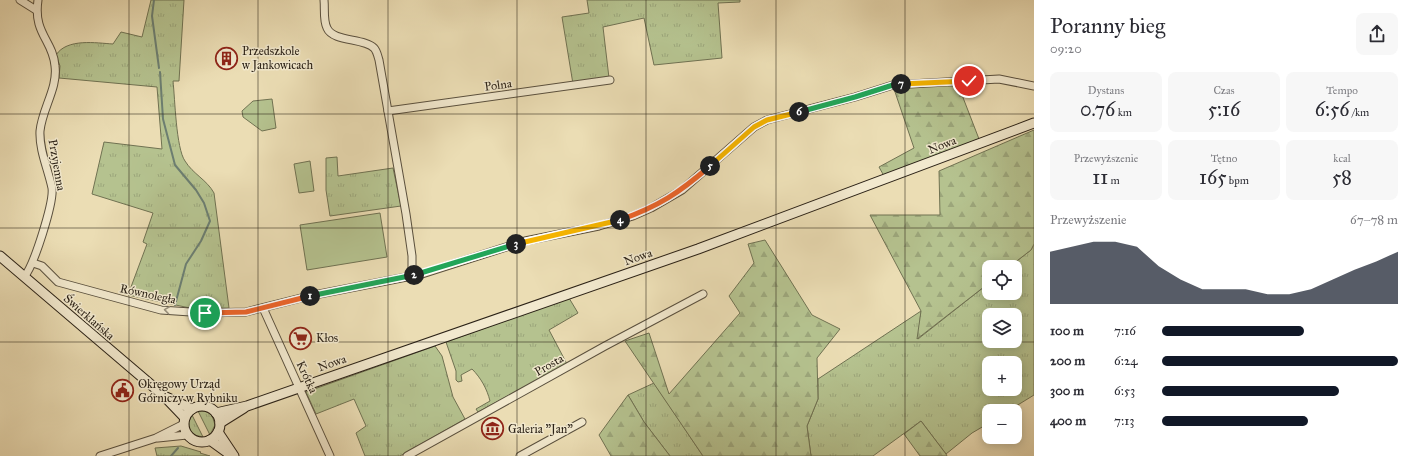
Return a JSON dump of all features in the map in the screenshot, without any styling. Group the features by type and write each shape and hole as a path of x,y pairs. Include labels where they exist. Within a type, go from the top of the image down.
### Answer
{"street":[{"path":"20,0 36,10"},
{"name":"Przyjemna","path":"24,277 33,263 52,195 41,146 40,130 42,117 56,78 55,61 37,20 36,10 38,0"},
{"path":"324,0 325,19 328,31 334,35 369,45 375,49 379,60 406,214 412,256 412,276"},
{"name":"Równoległa","path":"33,263 42,266 58,282 142,305 179,312 234,313 263,308 309,296 412,276 450,266 525,241 616,221 651,208 682,190 754,127 767,120 855,97 893,85 999,79 1034,86"},
{"name":"Polna","path":"388,111 610,80"},
{"name":"Nowa","path":"216,413 247,406 692,252 1034,123"},
{"name":"Świerklańska","path":"0,256 163,395 184,421"},
{"name":"Prosta","path":"407,456 605,346 703,294"},
{"name":"Krótka","path":"263,308 330,456"},
{"name":"Świerklańska","path":"163,395 192,409"},
{"path":"156,438 184,421 192,409 203,406 209,407 216,413 219,427 233,456"},
{"name":"Nowa","path":"219,427 247,406"},
{"path":"184,421 187,435"},
{"path":"520,456 582,422"},
{"path":"210,440 219,427"},
{"path":"100,456 156,438 187,435 196,441 210,440 233,456"}],"green space":[{"path":"151,0 184,0 179,81 173,81 176,123 182,155 185,161 192,170 208,184 214,193 229,308 190,308 128,295 147,244 143,242 153,213 92,194 104,142 162,149 157,87 59,78 60,66 56,55 67,46 82,43 113,44 121,32 142,37"},
{"path":"587,0 740,0 740,2 718,3 722,58 654,65 644,18 603,27 609,78 573,84 562,17 589,13"},
{"path":"957,82 979,139 884,176 879,167 914,148 894,89"},
{"path":"272,99 276,128 262,131 243,117 242,111 253,101"},
{"path":"1034,130 1034,244 1031,250 1018,260 982,260 982,288 917,339 921,311 870,215 940,215 939,171"},
{"path":"337,157 338,176 393,168 401,206 330,216 326,190 326,158"},
{"path":"310,161 314,191 299,193 294,164"},
{"path":"380,213 387,257 307,270 300,225"},
{"path":"765,240 812,315 840,329 817,358 818,399 807,426 811,456 703,456 625,341 649,333 669,394 740,313 729,296 754,263 748,244"},
{"path":"1034,244 1034,395 1019,404 982,404 982,427 972,433 946,454 921,421 873,456 811,456 807,426 818,399 818,379 921,311 918,339 982,289 982,300 1022,300 1022,260 1018,260 1031,250"},
{"path":"569,298 578,313 549,330 567,364 478,412 476,409 490,401 487,392 481,380 472,369 461,375 462,381 458,382 456,380 456,371 446,342"},
{"path":"435,346 442,356 453,397 465,419 400,456 365,456 356,433 366,426 354,399 316,414 306,392"},
{"path":"654,383 703,456 670,456 644,422 628,395"},
{"path":"628,395 644,422 670,456 611,456 599,435"},
{"path":"198,411 205,411 212,415 215,425 210,435"},
{"path":"192,415 203,437 194,435 190,430 189,423"},
{"path":"921,421 947,456 920,456 904,434"},
{"path":"181,446 210,456 157,456 155,448"}],"waterway":[{"path":"154,0 152,16 159,68"},
{"path":"160,72 163,119 175,165 196,190 204,203 210,221 201,241 186,264 175,305"},
{"path":"171,456 178,448"}],"place":[{"name":"Przedszkole w Jankowicach","path":"226,58"},
{"name":"Kłos","path":"300,338"},
{"name":"Okręgowy Urząd Górniczy w Rybniku","path":"122,391"},
{"name":"Galeria \"Jan\"","path":"492,429"}],"route":[{"path":"205,313 225,314 246,312 309,296 422,274 525,241 598,226 633,216 674,196 705,171 754,127 767,120 855,97 893,85 969,81"}]}
